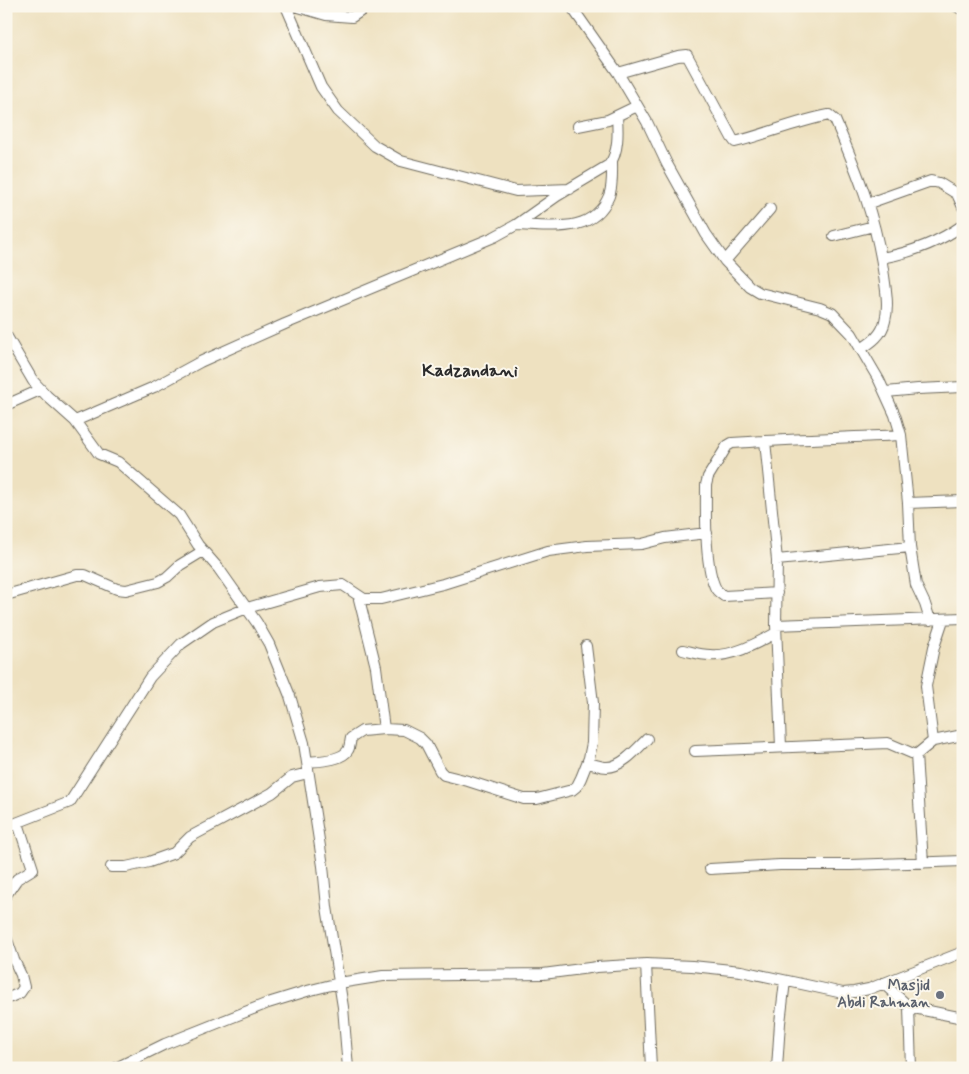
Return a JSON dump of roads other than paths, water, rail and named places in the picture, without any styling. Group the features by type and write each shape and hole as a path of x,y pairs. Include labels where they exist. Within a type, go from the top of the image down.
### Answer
{"street":[{"path":"286,6 322,87 338,111 376,146 401,161 516,191 571,189"},
{"path":"295,6 339,17 352,17 368,6"},
{"path":"571,6 618,74 706,234 725,262 750,287 760,293 820,308 832,313 852,334 861,349 886,392 901,435 908,503 910,547 916,585 930,620"},
{"path":"956,6 963,10"},
{"path":"618,74 687,55 735,142 778,128 821,117 832,117 838,125 869,203 881,258 887,298 885,322 880,334 861,349"},
{"path":"578,126 601,123 637,106"},
{"path":"516,225 571,225 589,220 603,206 610,195 612,161 618,134 617,116"},
{"path":"75,421 285,324 494,237 606,168 612,161"},
{"path":"869,203 931,181 939,183 957,194 963,207"},
{"path":"725,262 770,209"},
{"path":"881,258 907,253 937,240 963,225"},
{"path":"834,236 874,226"},
{"path":"6,335 32,381 75,421 99,454 118,462 149,491 176,512 262,631 280,669 298,719 307,762 339,983 348,1068"},
{"path":"886,392 918,388 963,387"},
{"path":"6,405 40,390"},
{"path":"776,593 724,596 719,593 713,581 708,560 706,485 708,477 724,451 732,443 901,435"},
{"path":"765,441 777,560 776,629 781,747"},
{"path":"908,503 963,501"},
{"path":"6,827 70,802 150,677 159,666 194,634 213,622 246,608 320,587 335,585 343,585 364,599 381,600 442,584 548,551 587,546 642,544 665,538 707,533"},
{"path":"777,560 910,547"},
{"path":"6,595 77,575 85,575 118,589 126,590 158,582 167,577 180,565 203,551"},
{"path":"358,596 376,667 384,729"},
{"path":"683,650 711,656 725,654 746,648 776,629 963,618"},
{"path":"933,741 926,686 934,647 943,620"},
{"path":"307,762 324,761 343,755 348,751 351,738 362,731 404,730 423,740 444,775 524,799 537,799 572,790 577,786 587,763 592,743 593,703 586,646"},
{"path":"916,755 933,741 963,735"},
{"path":"587,763 611,766 633,754 647,739"},
{"path":"695,750 888,743 916,755"},
{"path":"916,755 923,863"},
{"path":"111,867 126,867 149,862 174,853 190,837 276,791 292,776 308,774"},
{"path":"6,895 17,879 33,868 18,823"},
{"path":"710,869 780,865 963,861"},
{"path":"6,937 21,974 24,987 20,993 6,1000"},
{"path":"116,1068 135,1064 165,1044 251,1009 307,991 339,983 382,976 543,974 597,967 646,964 741,971 843,993 861,991 963,952"},
{"path":"646,964 651,1068"},
{"path":"777,1068 785,981"},
{"path":"883,983 909,1007 963,1018"},
{"path":"909,1007 910,1068"}],"place":[{"name":"Masjid Abdi Rahman","path":"940,995"}],"district":[{"name":"Kadzandani","path":"470,371"}]}
